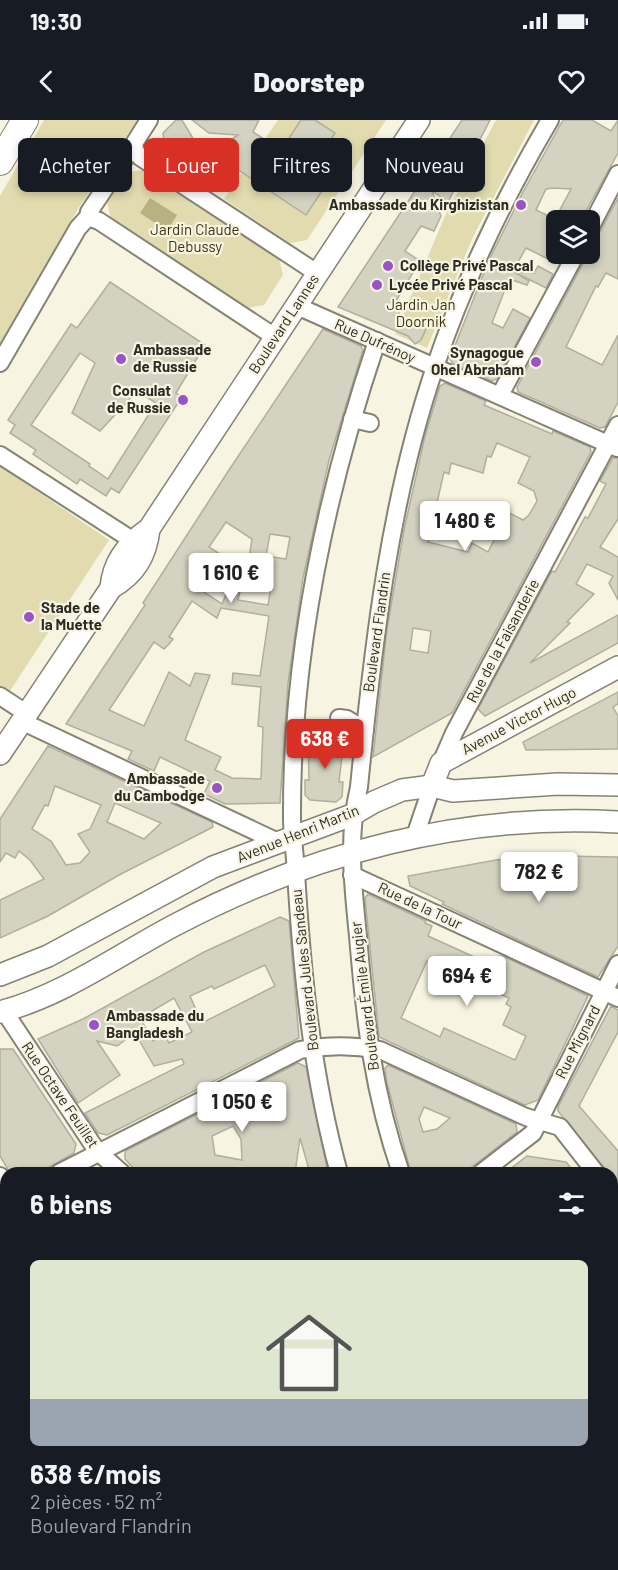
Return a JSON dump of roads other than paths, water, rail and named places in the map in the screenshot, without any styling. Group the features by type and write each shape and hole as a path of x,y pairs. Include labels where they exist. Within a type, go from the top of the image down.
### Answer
{"highway":[{"path":"0,162 25,120"}],"main road":[{"name":"Boulevard Lannes","path":"0,754 111,588 127,579 146,549 140,535 297,306 418,120"},
{"name":"Avenue Victor Hugo","path":"441,763 618,668"},
{"path":"432,786 441,763"},
{"name":"Avenue Henri Martin","path":"0,975 48,956 213,867 352,815 402,790 432,786 453,791 558,784 618,785"},
{"path":"2,1011 55,992 175,925 229,899 351,851 415,836 502,825 559,821 618,822"}],"street":[{"path":"149,120 135,142 134,149 140,157 317,273"},
{"name":"Boulevard Flandrin","path":"351,851 352,815 359,787 383,588 407,468 435,367 461,297 506,201 550,120"},
{"path":"0,363 78,228 129,152 134,149"},
{"path":"599,210 618,174"},
{"path":"88,216 275,337"},
{"path":"500,395 571,264"},
{"name":"Rue Dufrénoy","path":"297,306 613,446"},
{"path":"0,696 24,717 285,839 298,688 310,597 328,507 376,341"},
{"path":"352,419 370,423"},
{"name":"Rue de la Faisanderie","path":"441,763 454,732 613,446 618,425"},
{"path":"0,454 140,535"},
{"path":"339,718 347,719 365,730"},
{"path":"415,836 432,786"},
{"name":"Boulevard Jules Sandeau","path":"285,839 296,872 300,955 312,1048 338,1167"},
{"name":"Boulevard Émile Augier","path":"351,851 368,1048 387,1130 399,1167"},
{"name":"Rue de la Tour","path":"352,875 611,995"},
{"name":"Rue Mignard","path":"489,1167 533,1133 611,995 618,964"},
{"name":"Rue Octave Feuillet","path":"2,1011 97,1151 115,1167"},
{"path":"69,1167 300,1050 368,1048 380,1050 539,1120 560,1126 591,1167"}],"place":[{"name":"Ambassade du Kirghizistan","path":"521,205"},
{"name":"Collège Privé Pascal","path":"388,266"},
{"name":"Lycée Privé Pascal","path":"377,285"},
{"name":"Ambassade de Russie","path":"121,359"},
{"name":"Synagogue Ohel Abraham","path":"536,362"},
{"name":"Consulat de Russie","path":"183,400"},
{"name":"Stade de la Muette","path":"29,617"},
{"name":"Ambassade du Cambodge","path":"217,788"},
{"name":"Ambassade du Bangladesh","path":"94,1025"}],"park label":[{"name":"Jardin Claude Debussy","path":"195,238"},
{"name":"Jardin Jan Doornik","path":"421,314"}]}
